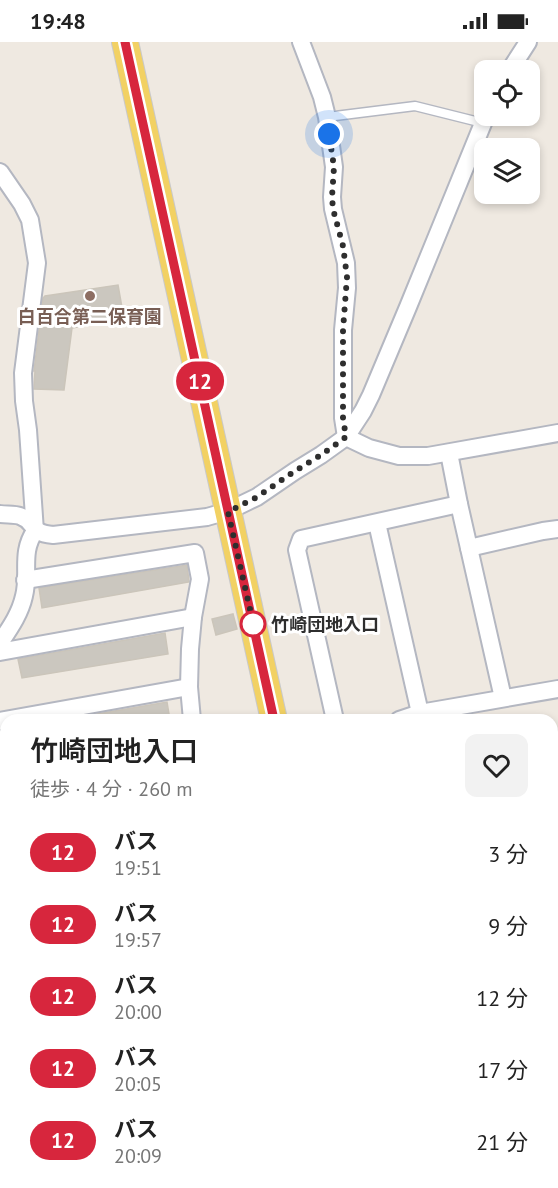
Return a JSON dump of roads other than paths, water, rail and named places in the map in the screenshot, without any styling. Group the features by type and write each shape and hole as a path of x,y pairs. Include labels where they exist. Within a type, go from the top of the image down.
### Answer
{"main road":[{"path":"125,42 273,714"}],"street":[{"path":"301,42 322,97 327,117 334,167 333,209 343,246 347,277 343,330 343,418 346,437"},
{"path":"516,60 528,42"},
{"path":"0,514 20,516 29,522 35,531 53,535 207,517 228,512 257,497 346,437 363,411 375,384 481,126"},
{"path":"0,172 30,220 37,263 24,373 24,401 35,531 27,549 24,596 21,606 17,616 2,636"},
{"path":"346,437 369,448 399,456 428,456 558,433"},
{"path":"448,453 503,698"},
{"path":"333,714 297,550 302,539 459,504"},
{"path":"377,523 420,713"},
{"path":"469,548 543,531 558,530"},
{"path":"25,580 195,552 200,579 193,617 189,687 191,714"},
{"path":"0,652 193,617"},
{"path":"39,714 189,687"},
{"path":"417,714 558,688"}],"lane":[{"path":"327,117 415,106 474,117"}],"place":[{"name":"白百合第二保育園","path":"90,296"},
{"name":"竹崎団地入口","path":"253,624"}]}
